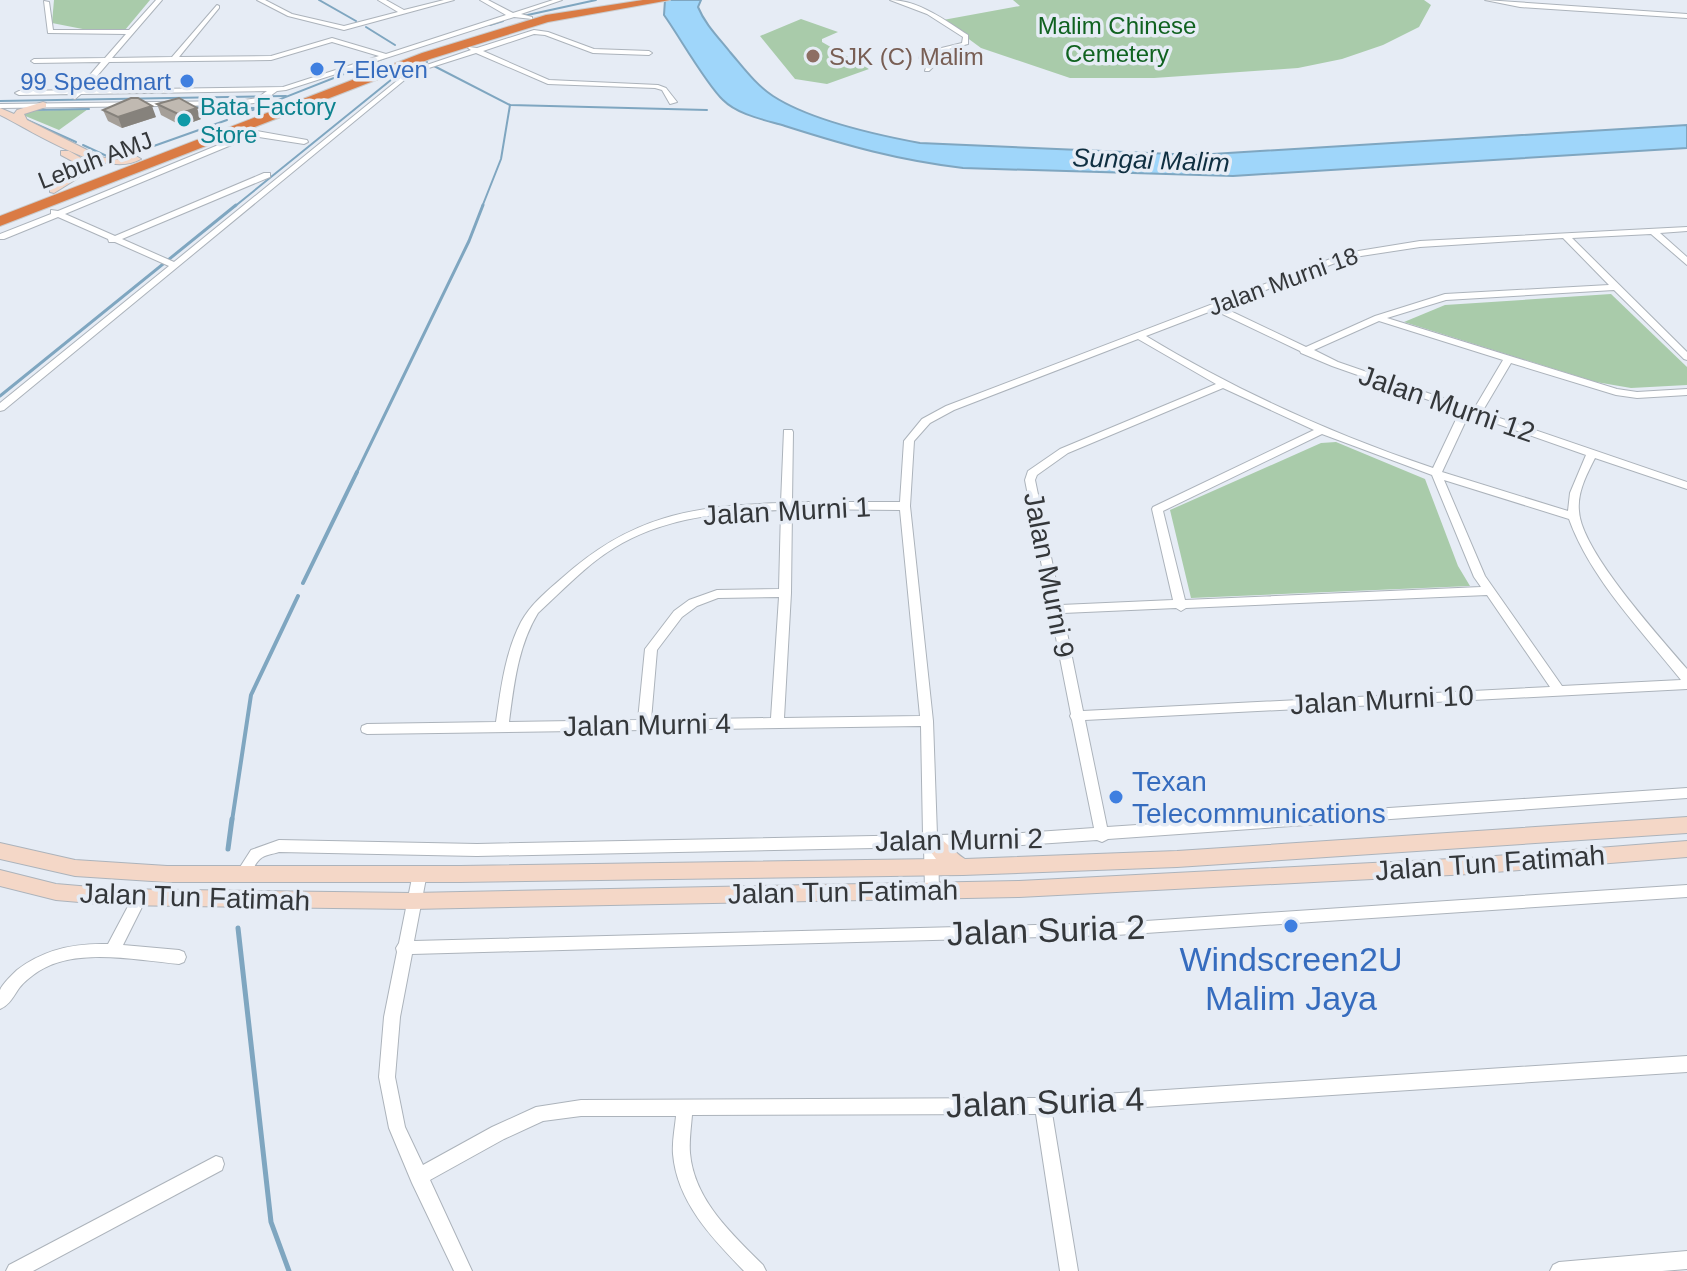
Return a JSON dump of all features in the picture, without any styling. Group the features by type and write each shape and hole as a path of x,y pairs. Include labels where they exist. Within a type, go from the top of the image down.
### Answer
{"highway":[{"name":"Lebuh AMJ","path":"0,212 420,51 530,18 627,0"},
{"name":"Lebuh AMJ","path":"0,221 237,129 546,19 664,0"}],"main road":[{"path":"11,120 20,112 43,105"},
{"path":"0,109 11,120 81,163 74,176 54,190"},
{"path":"11,120 98,160 114,163 136,159"},
{"name":"Jalan Tun Fatimah","path":"0,851 100,871 242,875 963,867 1177,859 1687,825"},
{"path":"931,840 944,856 963,867"},
{"name":"Jalan Tun Fatimah","path":"0,878 56,892 139,899 412,901 932,891 1273,877 1687,849"}],"street":[{"path":"73,99 159,0"},
{"path":"260,0 290,15 349,28 451,0"},
{"path":"381,0 404,13"},
{"path":"483,0 509,14 530,18"},
{"path":"0,109 73,99 272,92 310,83 383,55 559,0"},
{"path":"893,0 929,13 966,36 965,44 923,54 922,58 930,67 927,70"},
{"path":"1488,0 1520,5 1687,16"},
{"path":"46,2 50,32 130,32"},
{"path":"174,59 217,7"},
{"path":"497,27 510,21 509,14"},
{"path":"0,408 168,263 411,72 467,47 527,33 541,32 593,51 649,53"},
{"path":"34,61 271,58 332,40 383,55"},
{"path":"467,47 548,82 656,86 664,89 673,102"},
{"path":"19,93 73,99 238,103 259,100 272,92"},
{"path":"237,129 304,142"},
{"path":"1,237 252,134"},
{"path":"112,240 267,175"},
{"path":"41,205 168,263"},
{"name":"Jalan Murni 18","path":"905,506 909,441 926,421 950,408 1330,261 1377,249 1687,229"},
{"path":"1652,230 1687,262"},
{"path":"1565,236 1687,357"},
{"path":"1304,351 1378,318 1445,297 1614,287"},
{"name":"Jalan Murni 12","path":"1214,306 1304,351 1471,413 1687,486"},
{"path":"1378,318 1616,392 1637,395 1687,392"},
{"path":"1138,335 1221,385 1320,431 1436,473 1574,517"},
{"path":"1436,473 1471,413 1508,360"},
{"name":"Jalan Murni 9","path":"1102,836 1030,480 1032,473 1064,451 1221,385"},
{"path":"1181,607 1157,509 1320,431"},
{"path":"777,724 785,593 788,432"},
{"path":"1592,453 1578,483 1574,517 1590,550 1633,611 1687,678"},
{"path":"1436,473 1473,565 1558,689"},
{"path":"905,506 927,721 932,891"},
{"name":"Jalan Murni 1","path":"502,727 509,674 527,620 534,610 609,546 648,527 691,515 785,507 905,506"},
{"path":"1058,609 1181,607 1488,591"},
{"path":"644,725 651,649 678,614 693,603 717,594 785,593"},
{"name":"Jalan Murni 10","path":"1076,716 1687,684"},
{"name":"Jalan Murni 4","path":"367,729 927,721"},
{"name":"Jalan Murni 2","path":"242,875 256,854 279,846 477,850 1102,836 1345,815 1687,793"},
{"path":"420,873 403,948 392,1017 387,1077 397,1128 463,1271"},
{"name":"Jalan Suria 2","path":"403,948 1116,929 1687,891"},
{"path":"112,952 139,899"},
{"path":"0,1002 12,983 31,967 79,949 179,957"},
{"name":"Jalan Suria 4","path":"418,1177 498,1133 542,1113 581,1108 1043,1106 1687,1064"},
{"path":"1043,1106 1069,1271"},
{"path":"685,1107 682,1155 691,1196 723,1237 757,1271"},
{"path":"15,1271 216,1164"},
{"path":"1559,1271 1682,1264"}],"green space":[{"path":"54,0 150,0 125,30 103,33 52,23"},
{"name":"Malim Chinese Cemetery","path":"1013,0 1424,0 1431,5 1419,27 1383,45 1342,59 1298,68 1154,78 1070,78 981,48 943,20 1020,6"},
{"path":"801,19 838,32 822,39 822,42 869,69 827,84 795,79 760,36"},
{"path":"88,109 59,130 23,115 32,111"},
{"path":"1611,294 1687,367 1687,385 1631,388 1596,382 1404,322 1445,305"},
{"path":"1336,442 1425,479 1458,566 1470,586 1191,598 1170,510 1321,443"}],"water":[{"name":"Sungai Malim","path":"665,0 701,0 698,7 701,13 730,52 761,87 788,105 844,126 920,143 1196,155 1687,125 1687,148 1233,176 939,165 852,146 736,110 716,93 664,15"}],"building":[{"path":"138,98 152,106 118,117 103,110"},
{"path":"179,98 197,108 178,114 157,104"}],"waterway":[{"path":"319,0 356,21"},
{"path":"523,16 596,0"},
{"path":"490,25 503,21"},
{"path":"366,27 395,45"},
{"path":"258,108 387,57"},
{"path":"234,207 402,71 427,62"},
{"path":"434,66 510,105"},
{"path":"0,101 286,96"},
{"path":"482,207 501,159 510,105"},
{"path":"510,105 707,110"},
{"path":"191,107 258,108"},
{"path":"235,117 258,108"},
{"path":"35,110 89,109"},
{"path":"27,120 76,142"},
{"path":"83,145 111,158 120,158 227,120"},
{"path":"0,396 236,205"},
{"path":"356,474 469,241 483,205"},
{"path":"303,583 357,472"},
{"path":"232,821 251,695 298,596"},
{"path":"228,849 232,819"},
{"path":"238,928 271,1222 289,1271"}],"place":[{"name":"SJK (C) Malim","path":"813,56"},
{"name":"7-Eleven","path":"317,69"},
{"name":"99 Speedmart","path":"187,81"},
{"name":"Bata Factory Store","path":"184,120"},
{"name":"Texan Telecommunications","path":"1116,797"},
{"name":"Windscreen2U Malim Jaya","path":"1291,926"}]}
